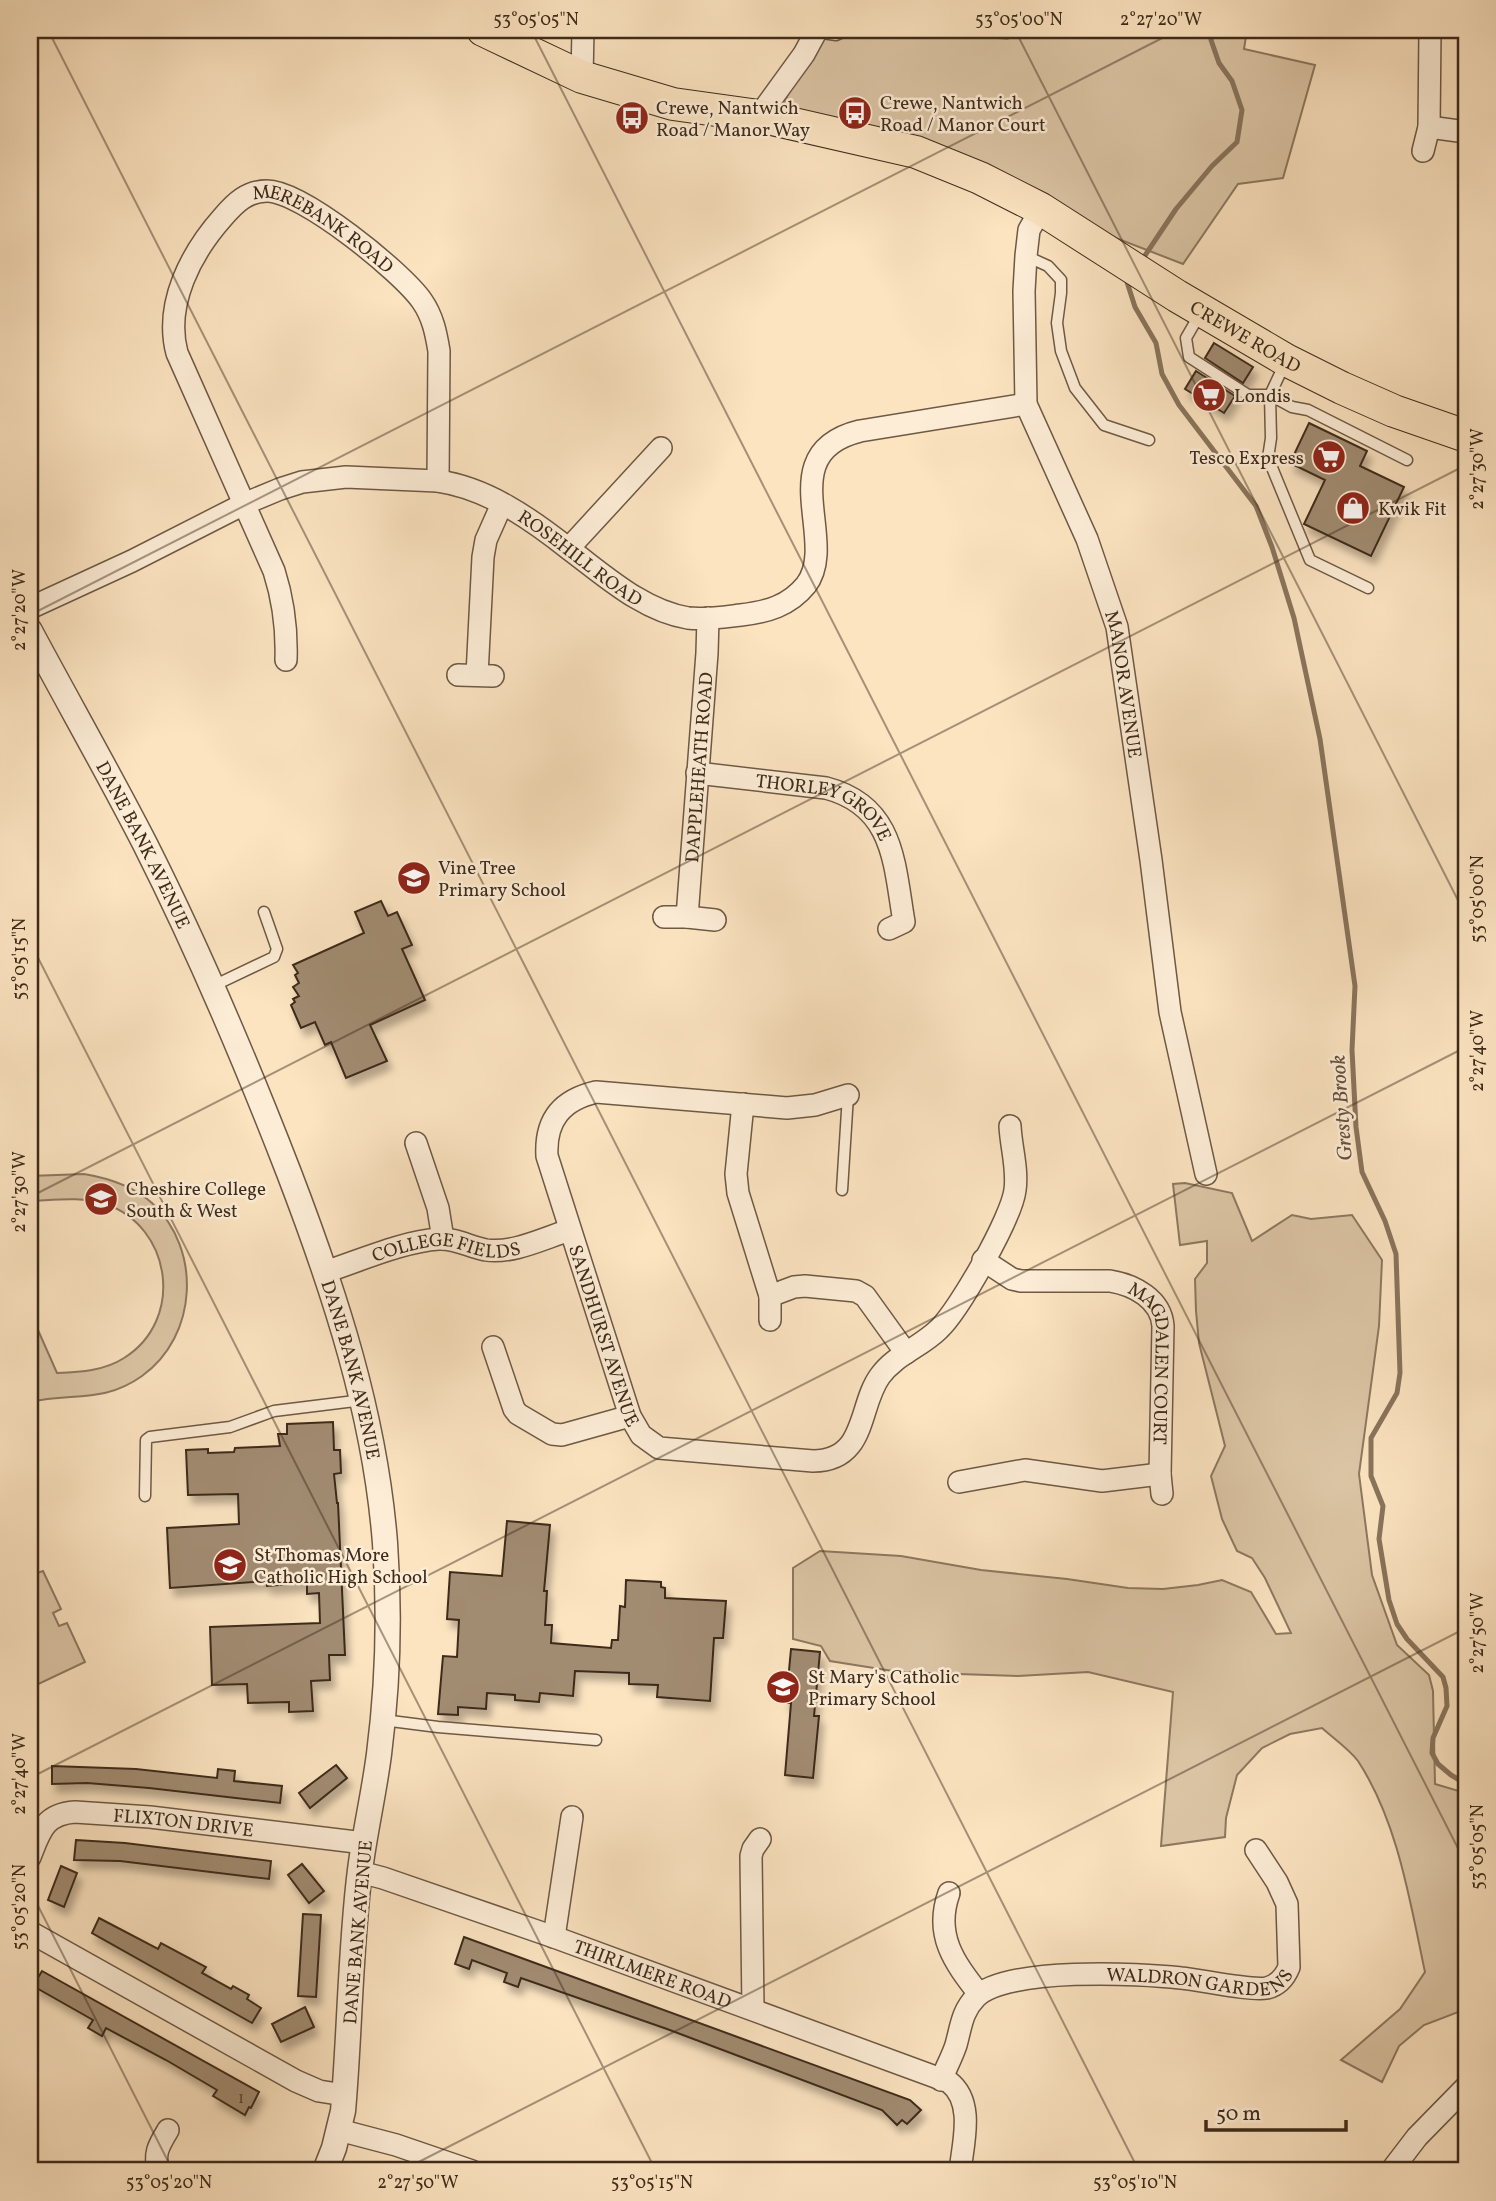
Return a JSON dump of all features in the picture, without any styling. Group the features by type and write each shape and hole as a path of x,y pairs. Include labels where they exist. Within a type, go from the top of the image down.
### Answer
{"main road":[{"name":"CREWE ROAD","path":"483,30 582,77 673,104 759,116 916,152 980,178 1041,209 1202,311 1286,360 1394,411 1466,436"}],"street":[{"path":"582,77 583,30"},
{"path":"1423,151 1429,127 1430,30"},
{"path":"759,116 804,54 817,31"},
{"path":"1429,127 1466,132"},
{"name":"MEREBANK ROAD","path":"285,660 286,638 279,586 268,555 177,354 174,342 177,301 197,250 206,235 244,196 266,191 287,195 318,214 394,270 423,302 436,331 439,351 438,481"},
{"name":"MANOR AVENUE","path":"1041,209 1029,230 1026,256 1026,404 1087,539 1117,627 1170,1012 1206,1174"},
{"name":"ROSEHILL ROAD","path":"30,608 280,489 322,479 346,477 438,481 468,488 502,504 569,548 611,582 640,600 687,618 768,611 788,602 809,581 815,560 815,467 825,450 841,437 860,430 1026,404"},
{"path":"569,548 648,454"},
{"path":"476,675 486,540 502,504"},
{"name":"DAPPLEHEATH ROAD","path":"687,917 708,653 708,618"},
{"name":"DANE BANK AVENUE","path":"30,631 145,846 237,1044 281,1152 325,1272 363,1400 382,1510 388,1643 383,1720 360,1872 344,2095 339,2130 325,2171"},
{"name":"THORLEY GROVE","path":"697,773 827,788 860,802 888,838 905,924"},
{"path":"664,917 715,920"},
{"name":"SANDHURST AVENUE","path":"848,1096 799,1108 596,1092 574,1099 556,1115 546,1142 547,1156 634,1427 659,1448 822,1461 838,1455 850,1444 860,1428 876,1383 887,1368 944,1324 1010,1211 1016,1181 1010,1126"},
{"path":"743,1104 736,1174 738,1193 770,1296 770,1320"},
{"path":"416,1143 442,1221 443,1239"},
{"name":"COLLEGE FIELDS","path":"325,1272 419,1241 443,1239 498,1251 570,1230"},
{"name":"MAGDALEN COURT","path":"959,1482 1025,1470 1102,1481 1161,1484 1163,1326 1158,1309 1133,1288 1110,1281 1021,1281 1012,1279 983,1260"},
{"path":"770,1296 805,1286 856,1291 865,1296 906,1353"},
{"path":"493,1347 518,1415 552,1434 576,1433 630,1416"},
{"name":"FLIXTON DRIVE","path":"30,1857 46,1822 65,1812 150,1817 364,1843"},
{"name":"THIRLMERE ROAD","path":"554,1937 572,1817"},
{"name":"THIRLMERE ROAD","path":"752,2009 751,1856 760,1839"},
{"name":"WALDRON GARDENS","path":"979,1994 997,1985 1045,1976 1080,1974 1179,1977 1258,1988 1275,1985 1285,1976 1289,1967 1287,1905 1273,1875 1256,1850"},
{"name":"THIRLMERE ROAD","path":"360,1872 554,1937 941,2080"},
{"path":"949,1893 944,1907 943,1930 963,1974 979,1994 961,2019 956,2044 941,2080 954,2087 963,2101 965,2112 960,2171"},
{"path":"30,1932 296,2081 319,2091 344,2095"},
{"path":"1391,2171 1418,2137 1465,2088"},
{"path":"159,2171 156,2151 168,2130"},
{"path":"339,2130 396,2145 471,2171"}],"lane":[{"path":"817,31 836,35 847,30"},
{"path":"953,30 1007,33 1017,30"},
{"path":"1026,256 1048,266 1061,280 1057,323 1061,351 1075,388 1104,425 1149,440"},
{"path":"1202,311 1186,338 1189,357 1248,395 1270,395 1292,407 1308,410 1407,460"},
{"path":"1286,360 1270,395 1271,438 1268,458 1310,560 1368,589"},
{"path":"211,987 274,957 277,949 264,912"},
{"path":"842,1190 848,1096"},
{"path":"145,1496 146,1440 150,1437 230,1427 274,1411 363,1400"},
{"path":"383,1720 596,1740"}],"shaded area":[{"path":"818,30 1247,30 1244,49 1315,65 1283,178 1238,184 1183,264 1041,209 777,118"},
{"path":"84,1174 111,1180 137,1192 152,1203 168,1222 186,1267 187,1292 183,1316 174,1339 161,1359 128,1385 100,1394 30,1402 30,1312 57,1373 83,1371 100,1368 124,1358 143,1341 156,1321 162,1298 162,1275 157,1252 145,1232 128,1215 105,1204 87,1200 30,1201 30,1176"},
{"path":"1185,1183 1232,1193 1252,1241 1292,1215 1311,1219 1352,1215 1382,1260 1379,1326 1359,1474 1372,1575 1397,1645 1429,1675 1433,1691 1435,1784 1459,1791 1466,1803 1466,2017 1458,2012 1424,2025 1399,2046 1382,2082 1341,2060 1400,2009 1425,1972 1401,1863 1383,1810 1358,1761 1322,1728 1290,1734 1262,1748 1237,1775 1226,1818 1225,1837 1161,1846 1173,1692 1088,1672 1018,1676 899,1672 830,1661 821,1646 793,1639 793,1568 820,1551 901,1556 981,1570 1128,1588 1163,1589 1222,1580 1251,1592 1276,1634 1291,1633 1265,1578 1252,1558 1237,1551 1222,1519 1211,1476 1225,1446 1199,1343 1196,1311 1195,1279 1207,1263 1207,1241 1180,1245 1173,1184"},
{"path":"30,1565 34,1574 43,1571 61,1609 53,1613 59,1626 67,1623 85,1662 30,1688"}],"building":[{"path":"1214,343 1253,367 1243,383 1205,358"},
{"name":"Londis","path":"1196,371 1235,396 1224,413 1185,389"},
{"name":"Kwik Fit","path":"1309,423 1367,451 1360,466 1404,487 1371,556 1304,524 1325,480 1290,463"},
{"path":"381,901 388,916 397,912 412,945 402,949 425,1000 370,1025 387,1061 346,1078 331,1042 325,1045 315,1022 301,1028 291,1005 295,1002 293,999 299,996 293,987 299,983 295,975 298,973 293,965 364,933 355,912"},
{"path":"333,1422 334,1450 340,1450 341,1473 334,1474 338,1503 345,1655 329,1655 330,1680 311,1681 313,1711 289,1712 289,1702 248,1703 247,1684 212,1685 210,1627 320,1623 319,1593 307,1594 307,1583 267,1586 267,1581 170,1588 167,1528 239,1524 238,1494 188,1495 186,1450 234,1452 235,1448 280,1446 278,1434 287,1434 287,1424"},
{"path":"507,1521 550,1525 544,1591 547,1591 545,1625 552,1625 551,1643 611,1648 612,1640 618,1640 620,1606 625,1607 626,1580 661,1582 661,1587 665,1588 665,1598 726,1601 723,1638 714,1638 710,1701 657,1697 658,1685 629,1684 629,1673 575,1671 573,1696 540,1693 539,1702 515,1700 515,1695 487,1693 486,1709 458,1707 458,1715 438,1714 443,1656 457,1657 459,1620 447,1619 450,1572 502,1576"},
{"path":"791,1649 820,1652 814,1716 819,1716 813,1778 785,1775 791,1703 786,1703"},
{"path":"336,1765 347,1778 310,1808 299,1793"},
{"path":"52,1766 136,1769 217,1778 218,1769 235,1771 234,1781 282,1786 280,1803 149,1788 87,1783 52,1784"},
{"path":"76,1840 125,1843 271,1861 269,1879 120,1861 74,1860"},
{"path":"302,1864 324,1891 309,1903 288,1875"},
{"path":"61,1866 77,1873 64,1907 48,1900"},
{"path":"303,1914 321,1915 316,1997 298,1996"},
{"path":"99,1918 158,1949 161,1943 206,1967 202,1973 231,1989 233,1986 249,1995 247,1999 261,2008 252,2023 92,1933"},
{"path":"464,1937 910,2100 921,2110 907,2124 902,2120 897,2125 882,2110 667,2029 521,1978 518,1987 504,1982 507,1973 472,1960 469,1969 455,1964"},
{"path":"42,1971 259,2092 251,2108 249,2107 245,2115 213,2096 217,2090 166,2060 106,2028 102,2036 88,2028 93,2020 33,1986"},
{"path":"305,2007 314,2027 281,2042 272,2024"}],"waterway":[{"path":"1142,260 1176,209 1212,166 1237,142 1242,110 1232,81 1219,63 1211,40 1214,30"},
{"name":"Gresty Brook","path":"1129,280 1127,282 1135,307 1156,343 1162,374 1179,405 1256,506 1294,618 1320,739 1355,986 1352,1050 1356,1127 1362,1172 1385,1221 1396,1254 1400,1373 1397,1393 1371,1438 1371,1476 1383,1506 1379,1539 1389,1600 1397,1624 1407,1639 1443,1677 1446,1688 1447,1706 1433,1738 1432,1753 1438,1764 1466,1784"}],"place":[{"name":"Crewe, Nantwich Road / Manor Court","path":"855,113"},
{"name":"Crewe, Nantwich Road / Manor Way","path":"632,118"},
{"name":"Londis","path":"1209,395"},
{"name":"Tesco Express","path":"1329,457"},
{"name":"Kwik Fit","path":"1353,508"},
{"name":"Vine Tree Primary School","path":"414,878"},
{"name":"Cheshire College South & West","path":"101,1199"},
{"name":"St Thomas More Catholic High School","path":"230,1565"},
{"name":"St Mary's Catholic Primary School","path":"783,1687"}]}
